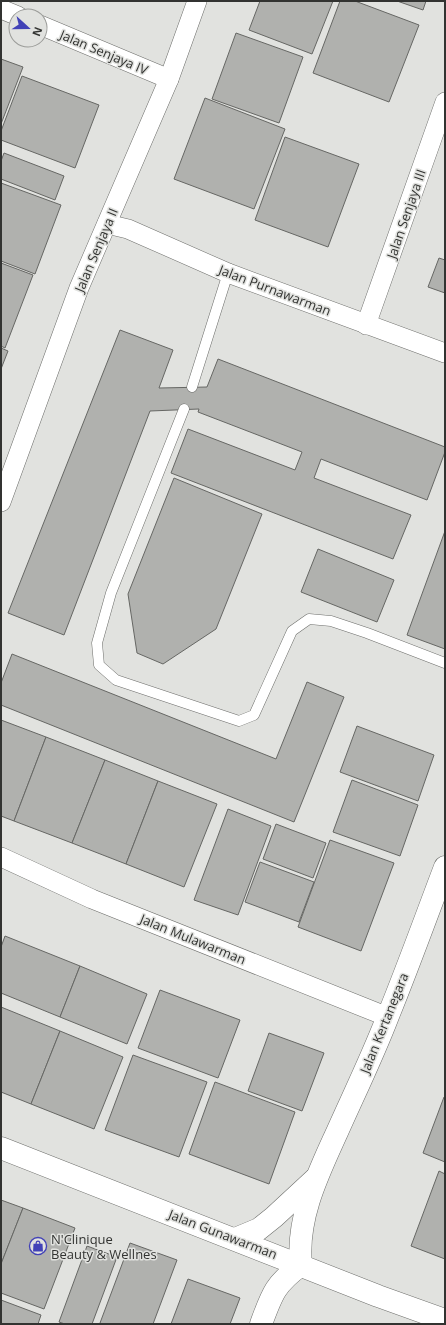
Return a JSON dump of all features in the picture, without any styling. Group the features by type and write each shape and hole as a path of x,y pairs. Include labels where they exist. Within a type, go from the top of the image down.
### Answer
{"street":[{"name":"Jalan Senjaya II","path":"1,502 78,288 169,79 197,1"},
{"name":"Jalan Senjaya IV","path":"48,28 169,79"},
{"name":"Jalan Senjaya III","path":"366,325 445,102"},
{"name":"Jalan Purnawarman","path":"107,224 128,228 228,273 445,353"},
{"name":"Jalan Mulawarman","path":"1,857 92,899 388,1017"},
{"name":"Jalan Kertanegara","path":"301,1265 300,1250 302,1229 317,1177 388,1017 445,867"},
{"name":"Jalan Gunawarman","path":"1,1148 378,1296 445,1320"},
{"name":"Jalan Kertanegara","path":"235,1239 259,1229 274,1218 317,1177"},
{"path":"261,1324 271,1297 278,1285 301,1265"}],"lane":[{"path":"192,387 228,273"},
{"path":"184,409 111,593 98,643 99,665 116,680 239,721 254,715 292,631 309,619 331,621 445,663"}],"building":[{"path":"260,1 333,1 312,54 249,30"},
{"path":"340,1 355,1 419,25 389,102 313,73"},
{"path":"397,1 426,1 423,10"},
{"path":"236,33 303,57 279,123 212,99"},
{"path":"1,59 23,67 1,124"},
{"path":"22,76 99,105 75,168 1,140 1,131"},
{"path":"205,98 285,129 254,209 174,179"},
{"path":"285,137 359,164 328,247 255,220"},
{"path":"4,153 64,176 55,200 1,179 1,161"},
{"path":"1,183 61,205 35,274 1,261"},
{"path":"439,258 445,260 445,293 428,287"},
{"path":"1,263 33,275 5,348 1,346"},
{"path":"120,330 173,350 159,388 207,387 218,359 445,447 445,452 427,500 321,459 314,478 411,515 393,559 171,473 188,429 295,470 302,452 198,412 199,409 150,411 64,635 8,613"},
{"path":"1,348 8,351 1,369"},
{"path":"174,478 262,514 216,629 163,664 137,653 128,594"},
{"path":"445,531 445,649 407,635"},
{"path":"318,549 394,580 377,622 301,592"},
{"path":"12,654 276,759 307,682 344,697 294,822 1,705 1,683"},
{"path":"1,720 46,737 14,821 1,816"},
{"path":"357,726 434,755 418,801 340,772"},
{"path":"46,737 105,760 72,843 14,821"},
{"path":"105,760 158,781 126,864 72,843"},
{"path":"352,780 418,805 400,856 333,832"},
{"path":"158,781 217,804 184,887 126,864"},
{"path":"228,809 271,826 238,915 194,900"},
{"path":"276,824 326,843 313,878 263,859"},
{"path":"330,840 394,863 361,951 298,927"},
{"path":"260,862 314,882 299,922 245,902"},
{"path":"5,936 80,966 60,1017 1,993 1,947"},
{"path":"80,966 147,994 127,1044 60,1017"},
{"path":"160,990 240,1020 218,1078 138,1048"},
{"path":"1,1007 60,1031 31,1104 1,1092"},
{"path":"60,1031 123,1057 94,1129 31,1104"},
{"path":"269,1033 324,1053 302,1111 248,1091"},
{"path":"133,1055 207,1082 179,1157 105,1130"},
{"path":"215,1082 295,1112 269,1184 189,1154"},
{"path":"445,1097 445,1162 423,1153"},
{"path":"439,1171 445,1174 445,1259 411,1246"},
{"path":"1,1200 23,1208 1,1264"},
{"name":"N'Clinique Beauty & Wellnes","path":"23,1208 75,1228 44,1309 1,1293 1,1264"},
{"path":"130,1243 177,1260 153,1324 100,1323"},
{"path":"87,1246 117,1257 92,1324 65,1324 59,1322"},
{"path":"188,1279 240,1298 230,1324 171,1324"},
{"path":"1,1300 41,1315 38,1324 1,1324"}],"place":[{"name":"N'Clinique Beauty & Wellnes","path":"38,1246"}]}
